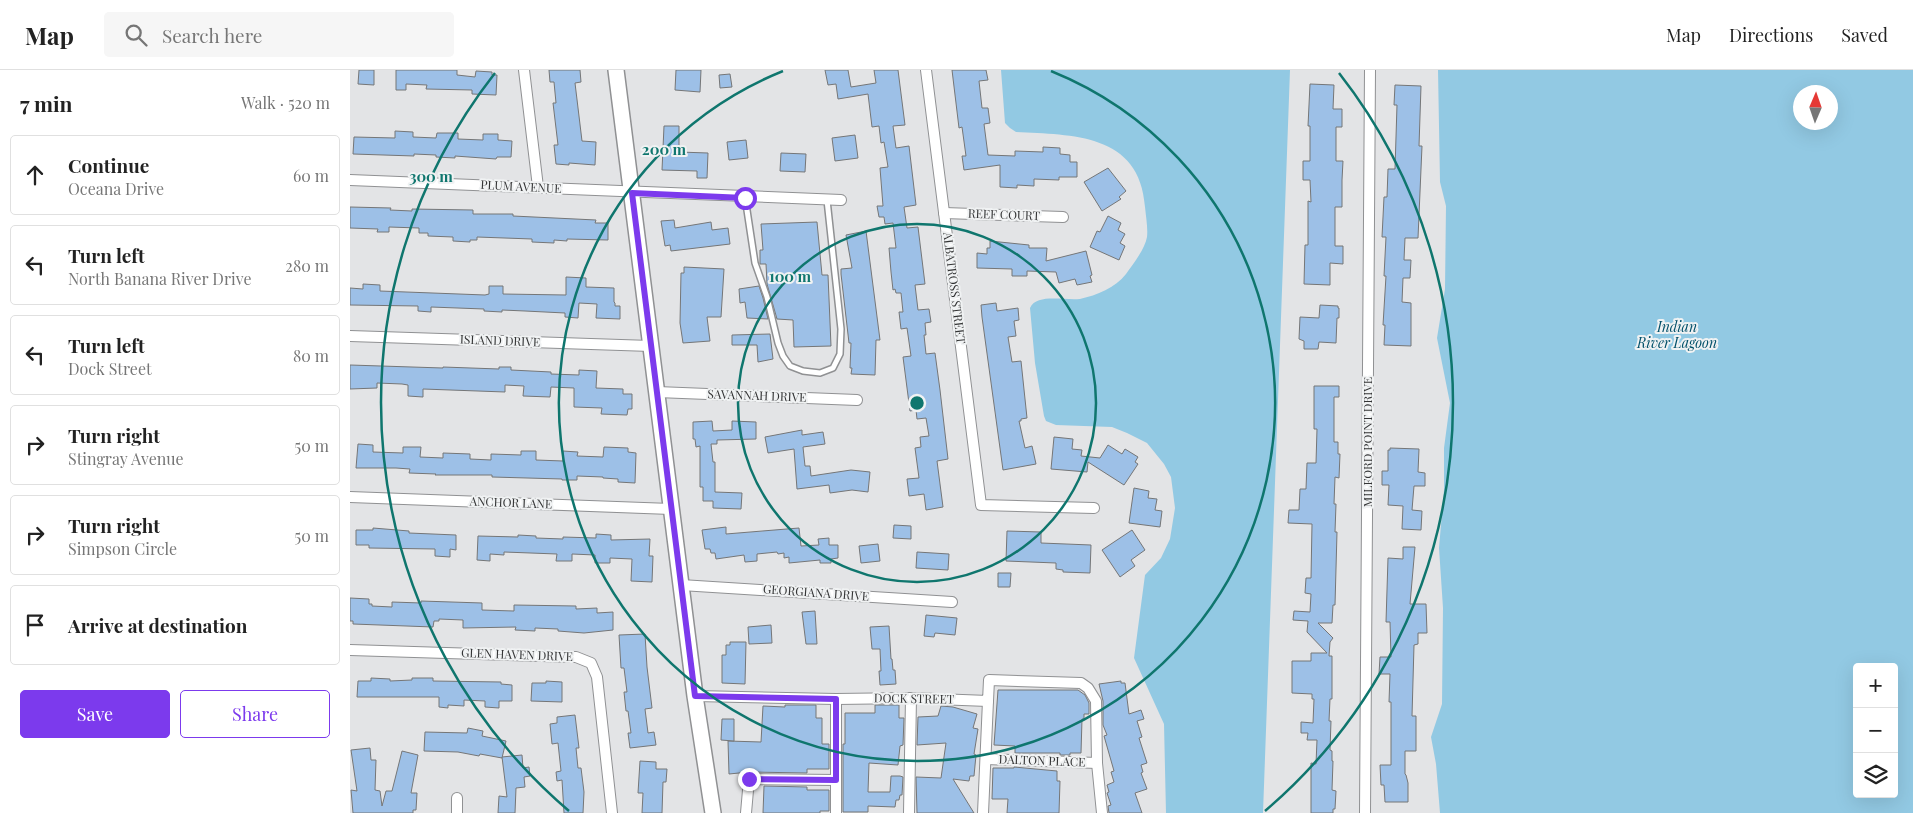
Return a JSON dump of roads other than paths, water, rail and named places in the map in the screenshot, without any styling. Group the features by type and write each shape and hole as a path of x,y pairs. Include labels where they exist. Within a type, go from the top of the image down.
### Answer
{"street":[{"path":"524,70 538,187"},
{"path":"616,70 695,696 713,813"},
{"name":"ALBATROSS STREET","path":"926,70 981,506 1094,508"},
{"name":"MILFORD POINT DRIVE","path":"1365,813 1370,70"},
{"name":"PLUM AVENUE","path":"350,180 538,187 745,198 841,200"},
{"name":"REEF COURT","path":"944,213 1063,217"},
{"name":"ISLAND DRIVE","path":"350,336 651,346"},
{"name":"SAVANNAH DRIVE","path":"657,392 857,400"},
{"name":"ANCHOR LANE","path":"350,498 671,509"},
{"name":"GEORGIANA DRIVE","path":"681,585 952,602"},
{"name":"GLEN HAVEN DRIVE","path":"350,650 576,657 591,663 597,677 612,813"},
{"path":"983,813 989,680 1081,684 1088,688 1093,694 1097,709 1098,763 1102,813"},
{"name":"DOCK STREET","path":"695,696 836,699 911,698 988,701"},
{"path":"909,813 911,698"},
{"path":"836,699 836,813"},
{"name":"DALTON PLACE","path":"986,759 1098,763"},
{"path":"746,813 749,779 836,780"},
{"path":"456,813 457,798"}],"lane":[{"path":"745,198 755,263 767,297 783,356 790,366 803,371 820,373 833,368 840,354 841,346 841,329 827,200"}],"water":[{"path":"1001,70 1290,70 1263,813 1166,813 1164,724 1134,658 1145,575 1161,558 1170,539 1175,508 1171,477 1164,464 1147,443 1127,433 1112,427 1056,425 1046,421 1044,416 1035,363 1030,308 1034,303 1045,299 1080,299 1093,295 1111,287 1122,279 1141,251 1147,237 1145,207 1140,183 1131,164 1117,152 1100,143 1059,135 1016,132 1010,128 1005,123"},
{"name":"Indian River Lagoon","path":"1438,70 1913,70 1913,813 1440,813 1436,764 1431,737 1442,704 1443,608 1439,548 1444,490 1444,448 1450,403 1437,338 1445,289 1446,206 1440,182"}]}
